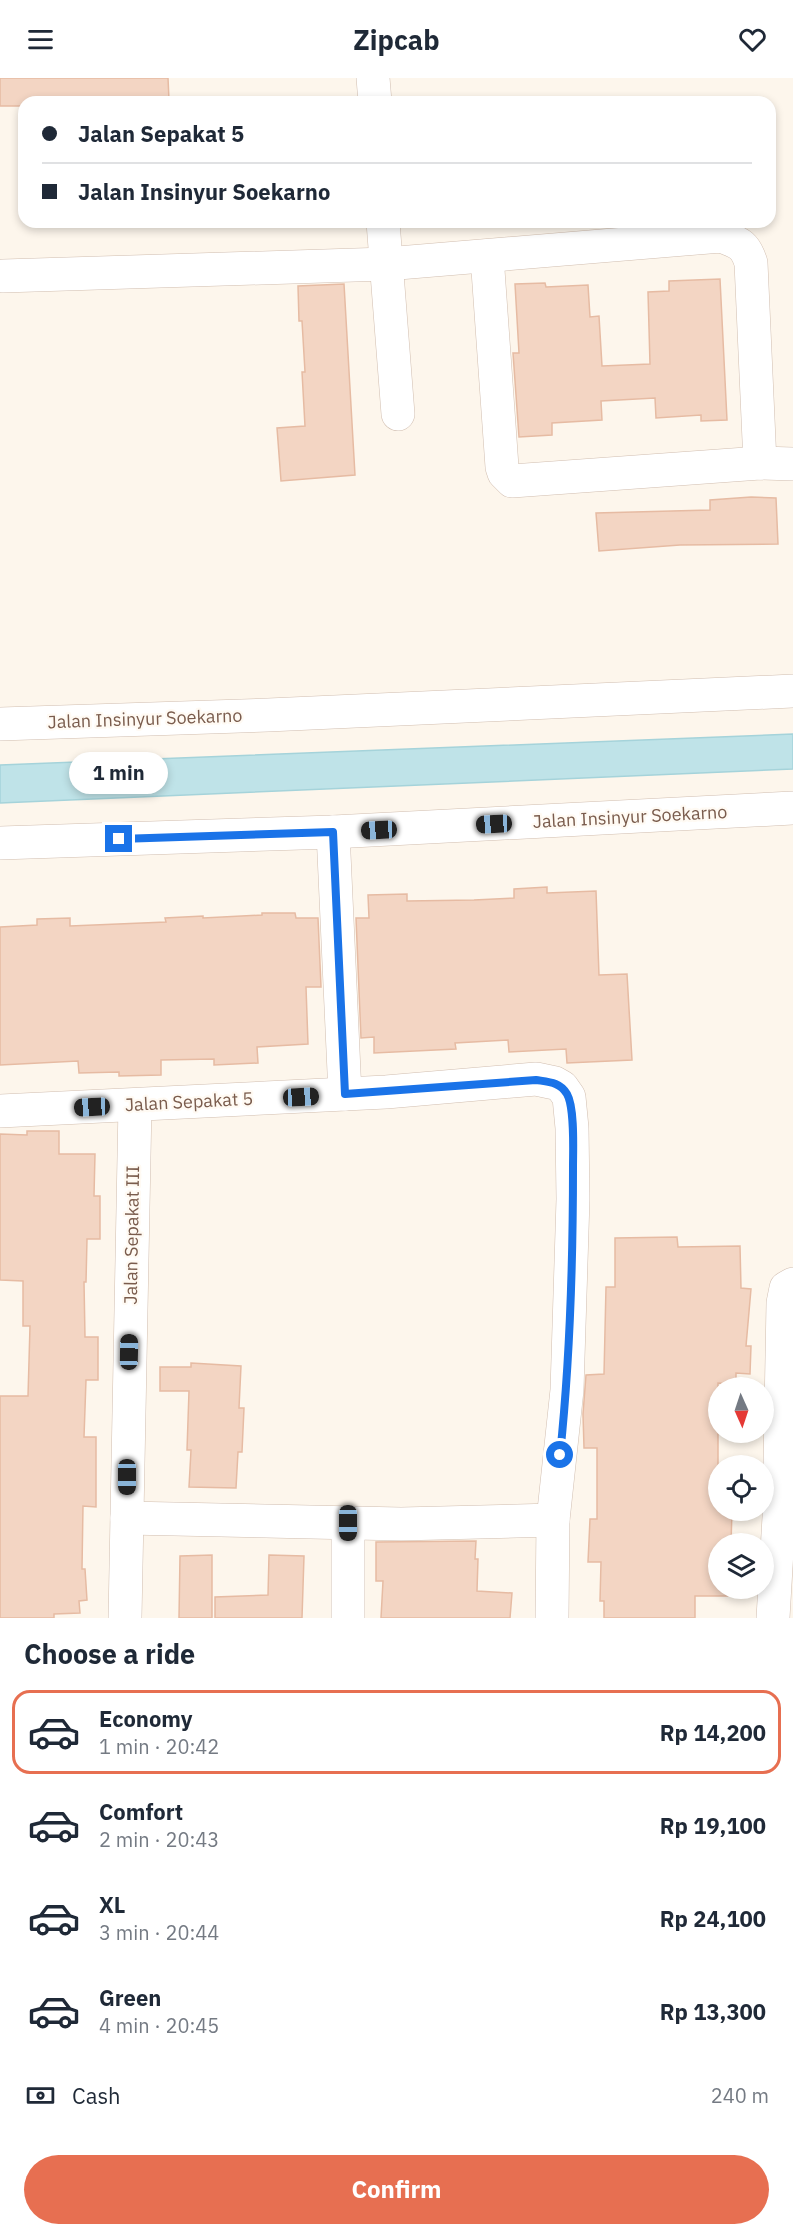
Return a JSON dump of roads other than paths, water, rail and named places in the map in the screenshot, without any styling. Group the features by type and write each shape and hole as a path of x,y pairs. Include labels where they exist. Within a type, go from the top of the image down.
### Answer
{"street":[{"path":"373,78 374,96"},
{"path":"383,228 398,414"},
{"path":"3,276 386,264 721,237 747,249 751,263 760,463"},
{"path":"487,256 502,466 504,473 512,481 760,463 793,464"},
{"name":"Jalan Insinyur Soekarno","path":"0,724 268,715 793,691"},
{"name":"Jalan Insinyur Soekarno","path":"0,843 333,832 793,808"},
{"path":"333,832 345,1094"},
{"name":"Jalan Sepakat 5","path":"0,1111 345,1094 536,1080 555,1083 562,1087 568,1097 572,1128 573,1199 567,1390 553,1520 552,1618"},
{"name":"Jalan Sepakat III","path":"125,1618 135,1105"},
{"path":"773,1618 779,1517 783,1303 786,1288 793,1284"},
{"path":"127,1518 401,1524 553,1520"},
{"path":"348,1523 348,1618"}],"water":[{"path":"793,734 793,769 0,803 0,765"}]}
